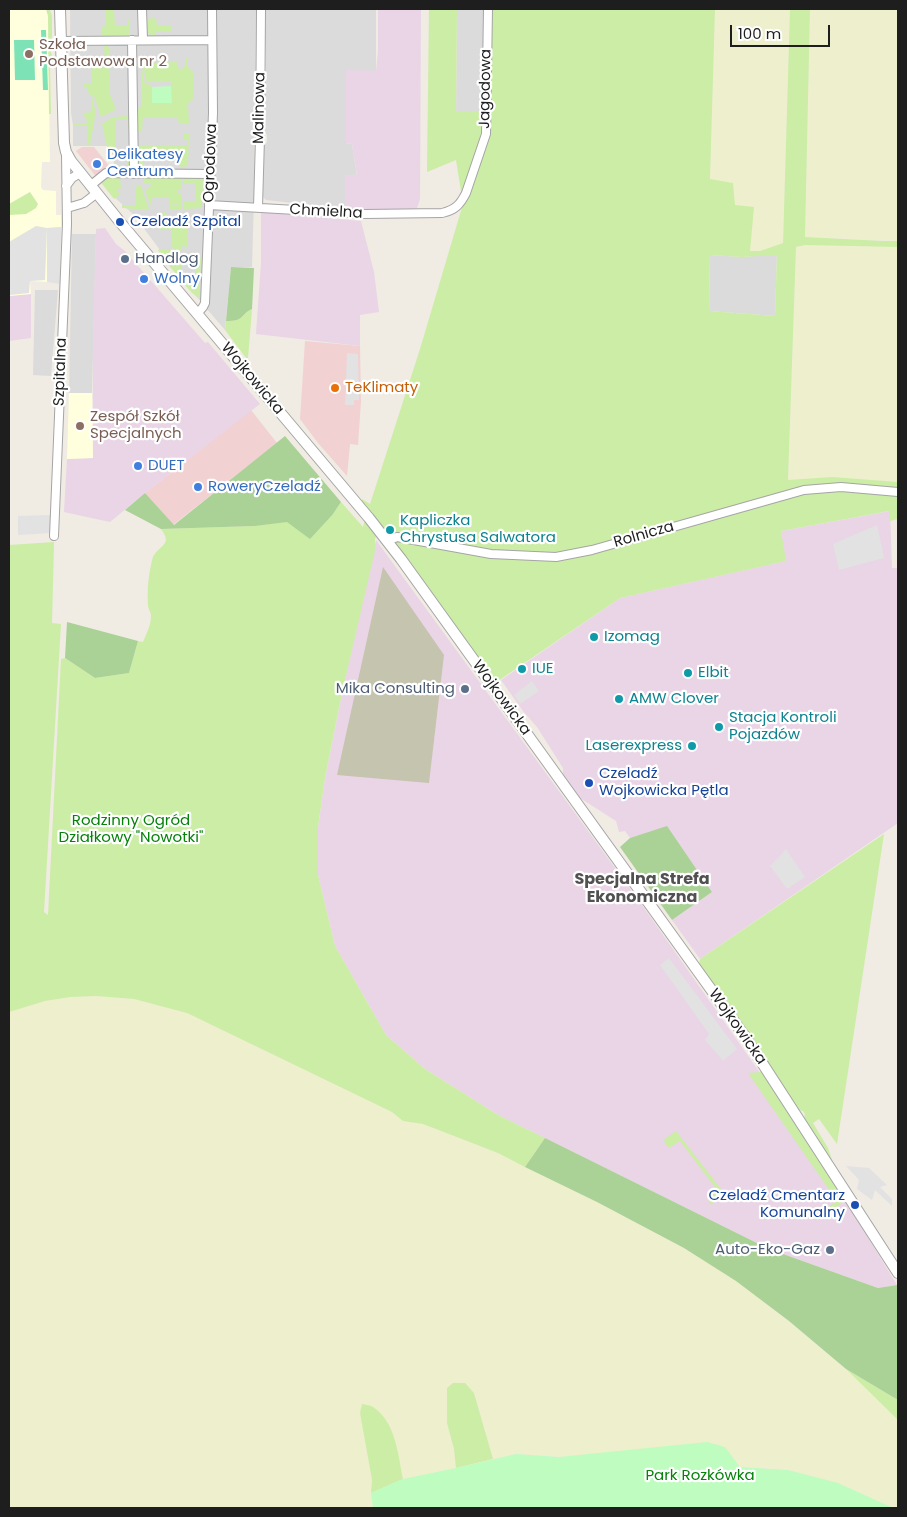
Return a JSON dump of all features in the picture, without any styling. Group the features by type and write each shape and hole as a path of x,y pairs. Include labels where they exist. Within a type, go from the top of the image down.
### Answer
{"street":[{"name":"Szpitalna","path":"54,536 67,208 60,9"},
{"path":"142,9 143,40"},
{"name":"Ogrodowa","path":"197,314 205,303 210,205 213,113 212,9"},
{"name":"Malinowa","path":"258,207 261,9"},
{"name":"Jagodowa","path":"442,213 451,211 462,202 486,134 488,9"},
{"path":"132,40 134,174"},
{"path":"61,41 212,40"},
{"name":"Wojkowicka","path":"66,152 93,190 388,541 746,1038 898,1272"},
{"path":"66,186 72,178 80,173"},
{"path":"67,208 84,203 106,173 210,174"},
{"name":"Chmielna","path":"210,205 365,214 442,213"},
{"name":"Rolnicza","path":"388,541 397,537 491,554 556,557 592,550 804,490 841,487 898,492"}],"shaded area":[{"path":"9,9 46,9 48,11 50,162 42,162 41,187 43,190 56,191 56,215 61,215 61,227 48,228 47,282 30,281 31,294 9,296"},
{"path":"70,9 256,9 252,267 231,267 225,330 183,281 134,215 114,197 114,146 73,146"},
{"path":"265,9 376,9 376,71 346,71 346,143 352,144 357,176 345,175 345,209 266,200 263,197 264,145 267,142 267,135 264,132 265,80 267,77"},
{"path":"378,9 421,9 420,199 416,211 362,211 345,209 345,175 357,175 352,144 346,143 346,70 376,71"},
{"path":"457,9 484,9 484,112 456,112"},
{"path":"715,9 790,9 783,243 760,251 749,251 735,205 710,179"},
{"path":"810,9 898,9 898,241 805,237"},
{"path":"82,147 94,147 110,167 97,178 76,151"},
{"path":"261,212 361,221 374,272 379,312 360,315 360,346 256,334 261,263"},
{"path":"36,226 47,228 45,280 30,281 29,293 9,295 9,242"},
{"path":"61,227 60,284 47,282 47,228"},
{"path":"105,228 116,244 125,251 205,343 208,342 260,404 110,522 64,512 67,459 93,458 93,332 96,229"},
{"path":"72,234 96,234 92,393 69,393"},
{"path":"805,245 898,247 898,482 788,480 796,247"},
{"path":"777,254 775,316 709,311 710,255 742,257"},
{"path":"35,290 58,290 51,376 33,375"},
{"path":"31,294 31,338 9,341 9,296"},
{"path":"305,341 360,346 361,401 358,445 350,444 347,476 300,419"},
{"path":"347,353 358,354 359,400 354,400 354,405 345,405"},
{"name":"Zespół Szkół Specjalnych","path":"69,393 92,393 93,458 67,459"},
{"path":"251,410 277,443 173,525 145,493"},
{"path":"890,511 892,568 898,568 898,823 700,959 672,920 712,892 667,827 630,838 625,831 619,832 616,821 569,791 563,777 563,768 537,727 501,680 620,598 785,561 781,531"},
{"path":"51,515 50,533 18,535 18,516"},
{"path":"877,525 884,558 839,570 833,544"},
{"path":"376,540 642,905 763,1077 840,1192 897,1285 878,1288 769,1249 498,1115 425,1069 386,1035 335,946 318,875 318,828 325,778"},
{"path":"383,567 444,655 429,783 337,775"},
{"path":"532,681 539,691 520,704 514,695"},
{"path":"786,849 805,877 787,889 770,866"},
{"path":"669,958 737,1049 723,1061 705,1040 709,1034 660,965"},
{"path":"96,996 134,999 187,1013 392,1112 403,1121 423,1124 498,1153 684,1248 736,1281 789,1321 846,1369 898,1420 898,1508 893,1508 838,1483 788,1470 739,1467 725,1447 559,1457 516,1454 493,1459 474,1393 447,1389 447,1423 454,1449 456,1468 403,1479 393,1436 360,1413 372,1480 373,1508 9,1508 9,1012 45,1001 70,997"},
{"path":"846,1166 869,1168 887,1185 880,1187 892,1199 892,1206 875,1190 872,1200 857,1189 859,1180"}],"green space":[{"path":"46,9 50,10 52,16 51,114 49,114 48,16"},
{"path":"105,9 114,9 115,26 127,26 127,19 130,19 129,36 101,36 101,27 106,26"},
{"name":"Rodzinny Ogród Działkowy \"Nowotki\"","path":"429,9 457,9 456,112 483,112 484,9 715,9 710,179 733,183 735,205 754,207 750,251 760,251 783,243 790,9 810,9 805,237 898,241 898,247 805,245 796,247 788,480 832,477 898,482 898,519 890,521 889,511 781,531 786,561 620,598 492,685 380,526 375,539 375,551 342,693 325,778 318,827 318,875 335,946 386,1035 425,1069 498,1115 545,1138 525,1167 498,1153 423,1124 403,1121 392,1112 187,1013 134,999 96,996 70,997 45,1001 9,1012 9,545 54,542 52,623 61,624 44,912 48,915 61,659 65,658 95,678 129,673 138,641 143,642 150,623 151,615 148,606 148,592 151,564 153,556 166,541 161,529 255,526 333,514 341,502 363,527 368,509 362,502 362,499 370,504 420,349 463,204 456,160 427,172","holes":["710,255 742,257 777,255 775,316 709,311"]},
{"path":"156,18 157,26 172,25 172,32 155,32 155,38 145,30 146,19"},
{"path":"41,30 46,30 48,90 43,90"},
{"path":"14,40 34,40 35,80 15,80"},
{"path":"104,43 109,48 110,94 115,110 101,117 95,98 88,92 88,88 83,87 83,84 91,84 91,70 95,65 105,64"},
{"path":"186,58 188,68 190,68 191,72 194,72 194,99 188,103 189,124 179,124 178,118 143,118 142,131 137,131 137,110 141,106 141,68 137,66 137,63 141,63 145,84 152,85 152,103 172,102 171,82 146,82 143,63 177,62 179,70 185,66"},
{"path":"171,86 172,103 152,103 152,87"},
{"path":"92,98 95,110 94,122 90,146 87,146 87,125 73,125 73,123 87,123 83,113 92,112"},
{"path":"130,116 131,126 128,127 128,119 115,119 116,166 128,167 128,160 131,160 131,167 116,168 113,154 109,156 102,124 113,117"},
{"path":"185,133 189,133 188,166 179,167 179,154 143,154 143,167 152,167 152,169 138,168 138,145 187,146 187,139 183,139"},
{"path":"146,175 181,175 181,189 177,189 177,193 182,193 181,209 170,209 170,204 177,205 177,203 170,203 170,197 152,197 152,209 145,190 151,184 144,183 143,178"},
{"path":"183,175 203,177 202,208 184,209 184,202 196,202 196,184 183,184"},
{"path":"106,176 120,177 121,190 119,188 117,191 120,191 120,194 114,199 99,180"},
{"path":"141,185 149,210 122,208 122,205 135,205 135,187"},
{"path":"30,192 38,204 36,208 26,214 9,215 9,204"},
{"path":"166,212 167,220 186,219 188,213 188,247 182,246 182,251 179,252 172,247 171,230 160,230 155,218"},
{"path":"158,250 175,251 181,259 182,270 176,274"},
{"path":"183,257 201,258 199,298 177,276 183,272 183,281 196,280 195,263 183,262"},
{"path":"231,267 254,268 252,309 240,319 226,321"},
{"path":"252,309 248,358 246,358 225,330 226,321 240,319"},
{"path":"285,436 341,502 333,514 310,539 287,522 255,526 161,529 125,510 145,493 174,525"},
{"path":"67,622 138,641 129,673 95,678 65,658"},
{"path":"667,826 712,892 672,920 620,847 630,838"},
{"path":"884,834 837,1144 819,1119 813,1123 828,1148 832,1160 804,1118 805,1114 803,1111 798,1110 699,965 700,959"},
{"path":"761,1072 843,1196 843,1202 836,1208 828,1210 827,1208 837,1201 748,1073"},
{"path":"676,1131 724,1193 710,1205 708,1198 717,1190 680,1141 669,1148 663,1140"},
{"path":"545,1138 769,1249 878,1288 897,1285 898,1400 846,1369 789,1321 736,1281 684,1248 525,1167"},
{"path":"846,1369 898,1400 898,1420"},
{"path":"453,1383 465,1383 474,1393 493,1459 456,1468 454,1449 447,1423 447,1388"},
{"path":"362,1404 373,1407 387,1421 395,1440 403,1479 371,1493 372,1480 360,1413"},
{"name":"Park Rozkówka","path":"707,1442 725,1447 740,1467 788,1470 838,1483 893,1508 373,1508 371,1493 403,1479 516,1454 559,1457"}],"place":[{"name":"Szkoła Podstawowa nr 2","path":"29,54"},
{"name":"Delikatesy Centrum","path":"97,164"},
{"name":"Czeladź Szpital","path":"120,222"},
{"name":"Handlog","path":"125,259"},
{"name":"Wolny","path":"144,279"},
{"name":"TeKlimaty","path":"335,388"},
{"name":"Zespół Szkół Specjalnych","path":"80,426"},
{"name":"DUET","path":"138,466"},
{"name":"RoweryCzeladź","path":"198,487"},
{"name":"Kapliczka Chrystusa Salwatora","path":"390,530"},
{"name":"Izomag","path":"594,637"},
{"name":"IUE","path":"522,669"},
{"name":"Elbit","path":"688,673"},
{"name":"Mika Consulting","path":"465,689"},
{"name":"AMW Clover","path":"619,699"},
{"name":"Stacja Kontroli Pojazdów","path":"719,727"},
{"name":"Laserexpress","path":"692,746"},
{"name":"Czeladź Wojkowicka Pętla","path":"589,783"},
{"name":"Czeladź Cmentarz Komunalny","path":"855,1205"},
{"name":"Auto-Eko-Gaz","path":"830,1250"}],"district":[{"name":"Specjalna Strefa Ekonomiczna","path":"642,889"}]}
